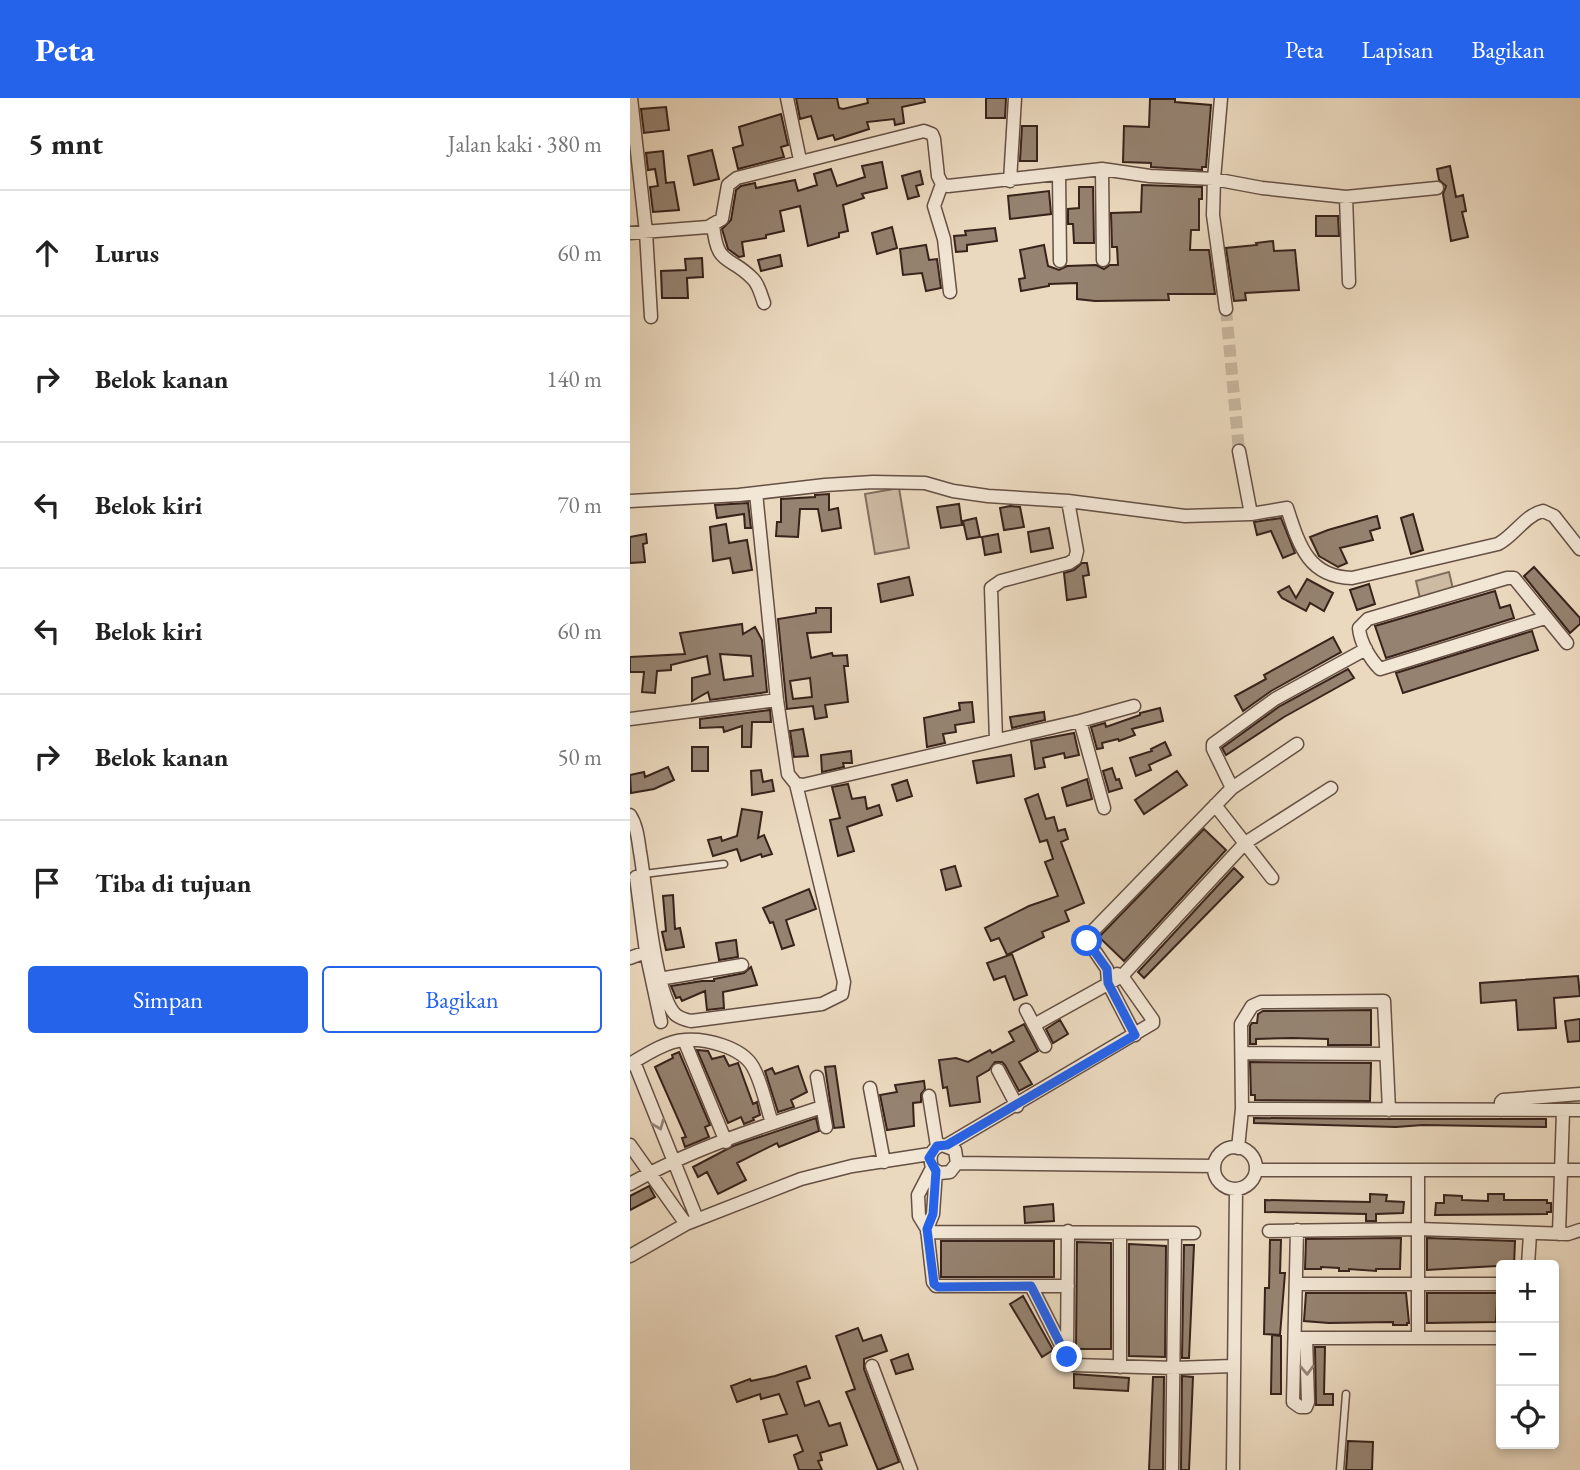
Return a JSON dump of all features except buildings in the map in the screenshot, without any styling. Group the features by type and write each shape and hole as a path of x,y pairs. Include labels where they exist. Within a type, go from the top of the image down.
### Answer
{"street":[{"path":"631,98 646,232 651,317"},
{"path":"787,98 800,160"},
{"path":"1010,181 1014,98"},
{"path":"1222,98 1213,215 1226,309"},
{"path":"630,233 708,227 724,214 728,185 731,181 800,160 925,131 934,138 938,176 942,184 934,206 944,239 950,292"},
{"path":"942,184 957,186 1102,169 1150,176 1214,179 1262,188 1346,197 1437,188"},
{"path":"1102,169 1103,260"},
{"path":"1059,174 1060,261"},
{"path":"1346,197 1349,282"},
{"path":"713,224 718,250 726,260 754,280 764,303"},
{"path":"1239,451 1251,514"},
{"path":"630,501 756,493 837,484 925,483 953,491 988,496 1068,502 1185,516 1251,514 1287,508 1299,539 1315,566 1324,573 1342,578 1352,578 1498,544 1511,537 1530,516 1543,511 1554,516 1580,549"},
{"path":"630,815 635,823 659,979 675,1014 691,1021 822,1004 842,994 844,982 796,784 788,775 777,700 756,493"},
{"path":"996,740 991,587 1075,559 1077,551 1068,502"},
{"path":"1545,618 1380,669 1366,649 1359,628 1368,620 1514,578 1567,643"},
{"path":"1232,788 1213,744 1275,699 1366,649"},
{"path":"630,719 777,700"},
{"path":"796,784 803,785 1134,706"},
{"path":"1080,721 1104,808"},
{"path":"1135,1035 1108,983 1107,969 1086,938 1232,788 1297,744"},
{"path":"1034,1025 1122,976 1245,843 1331,788"},
{"path":"1215,805 1272,878"},
{"path":"630,833 636,920 661,1022"},
{"path":"630,958 646,952"},
{"path":"659,979 742,965"},
{"path":"630,1256 692,1222 801,1179 938,1148 1017,1106 1151,1025 1153,1020 1122,976 1107,969"},
{"path":"1238,1147 1242,1109 1241,1024 1252,1006 1261,1002 1380,1000 1385,1004 1389,1110"},
{"path":"1026,1010 1045,1046"},
{"path":"684,1040 726,1142"},
{"path":"692,1222 673,1162 632,1063 671,1043 684,1040 729,1048 747,1059 756,1073 772,1123"},
{"path":"1242,1052 1386,1054"},
{"path":"998,1070 1017,1106"},
{"path":"817,1077 826,1127"},
{"path":"870,1088 884,1161"},
{"path":"1502,1110 1503,1100 1580,1094"},
{"path":"929,1096 938,1148 934,1170 918,1195 919,1216 927,1231 933,1282 938,1287 1068,1286"},
{"path":"630,1184 673,1162 772,1123 822,1107"},
{"path":"1242,1109 1580,1110"},
{"path":"1563,1111 1560,1170 1569,1233"},
{"path":"630,1145 648,1173 692,1222"},
{"path":"1238,1147 1250,1153 1256,1170 1247,1185 1236,1189 1220,1183 1214,1166 1218,1155 1223,1151 1238,1147"},
{"path":"934,1170 940,1173 950,1172 957,1163 955,1150 938,1148"},
{"path":"957,1163 1214,1166"},
{"path":"1256,1170 1580,1170"},
{"path":"1418,1171 1418,1338"},
{"path":"1233,1470 1236,1189"},
{"path":"1269,1231 1418,1229 1569,1233 1580,1241"},
{"path":"1297,1230 1296,1284 1300,1338 1496,1338"},
{"path":"927,1231 1194,1233"},
{"path":"1067,1357 1068,1231"},
{"path":"1120,1367 1121,1233"},
{"path":"1172,1470 1175,1233"},
{"path":"1528,1260 1530,1234"},
{"path":"1296,1284 1496,1284"},
{"path":"1031,1286 1074,1366 1233,1366"},
{"path":"872,1366 911,1470"}],"lane":[{"path":"644,874 724,863"},
{"path":"1340,1470 1346,1394"}],"shaded area":[{"path":"899,488 909,548 875,554 865,494"},
{"path":"1449,572 1453,589 1420,598 1416,581"}],"tunnel":[{"path":"1226,309 1239,451"}],"route":[{"path":"1067,1357 1031,1286 938,1287 934,1284 927,1229 933,1214 936,1171 929,1158 937,1146 947,1145 1017,1106 1135,1035 1108,983 1107,969 1087,941"}]}
